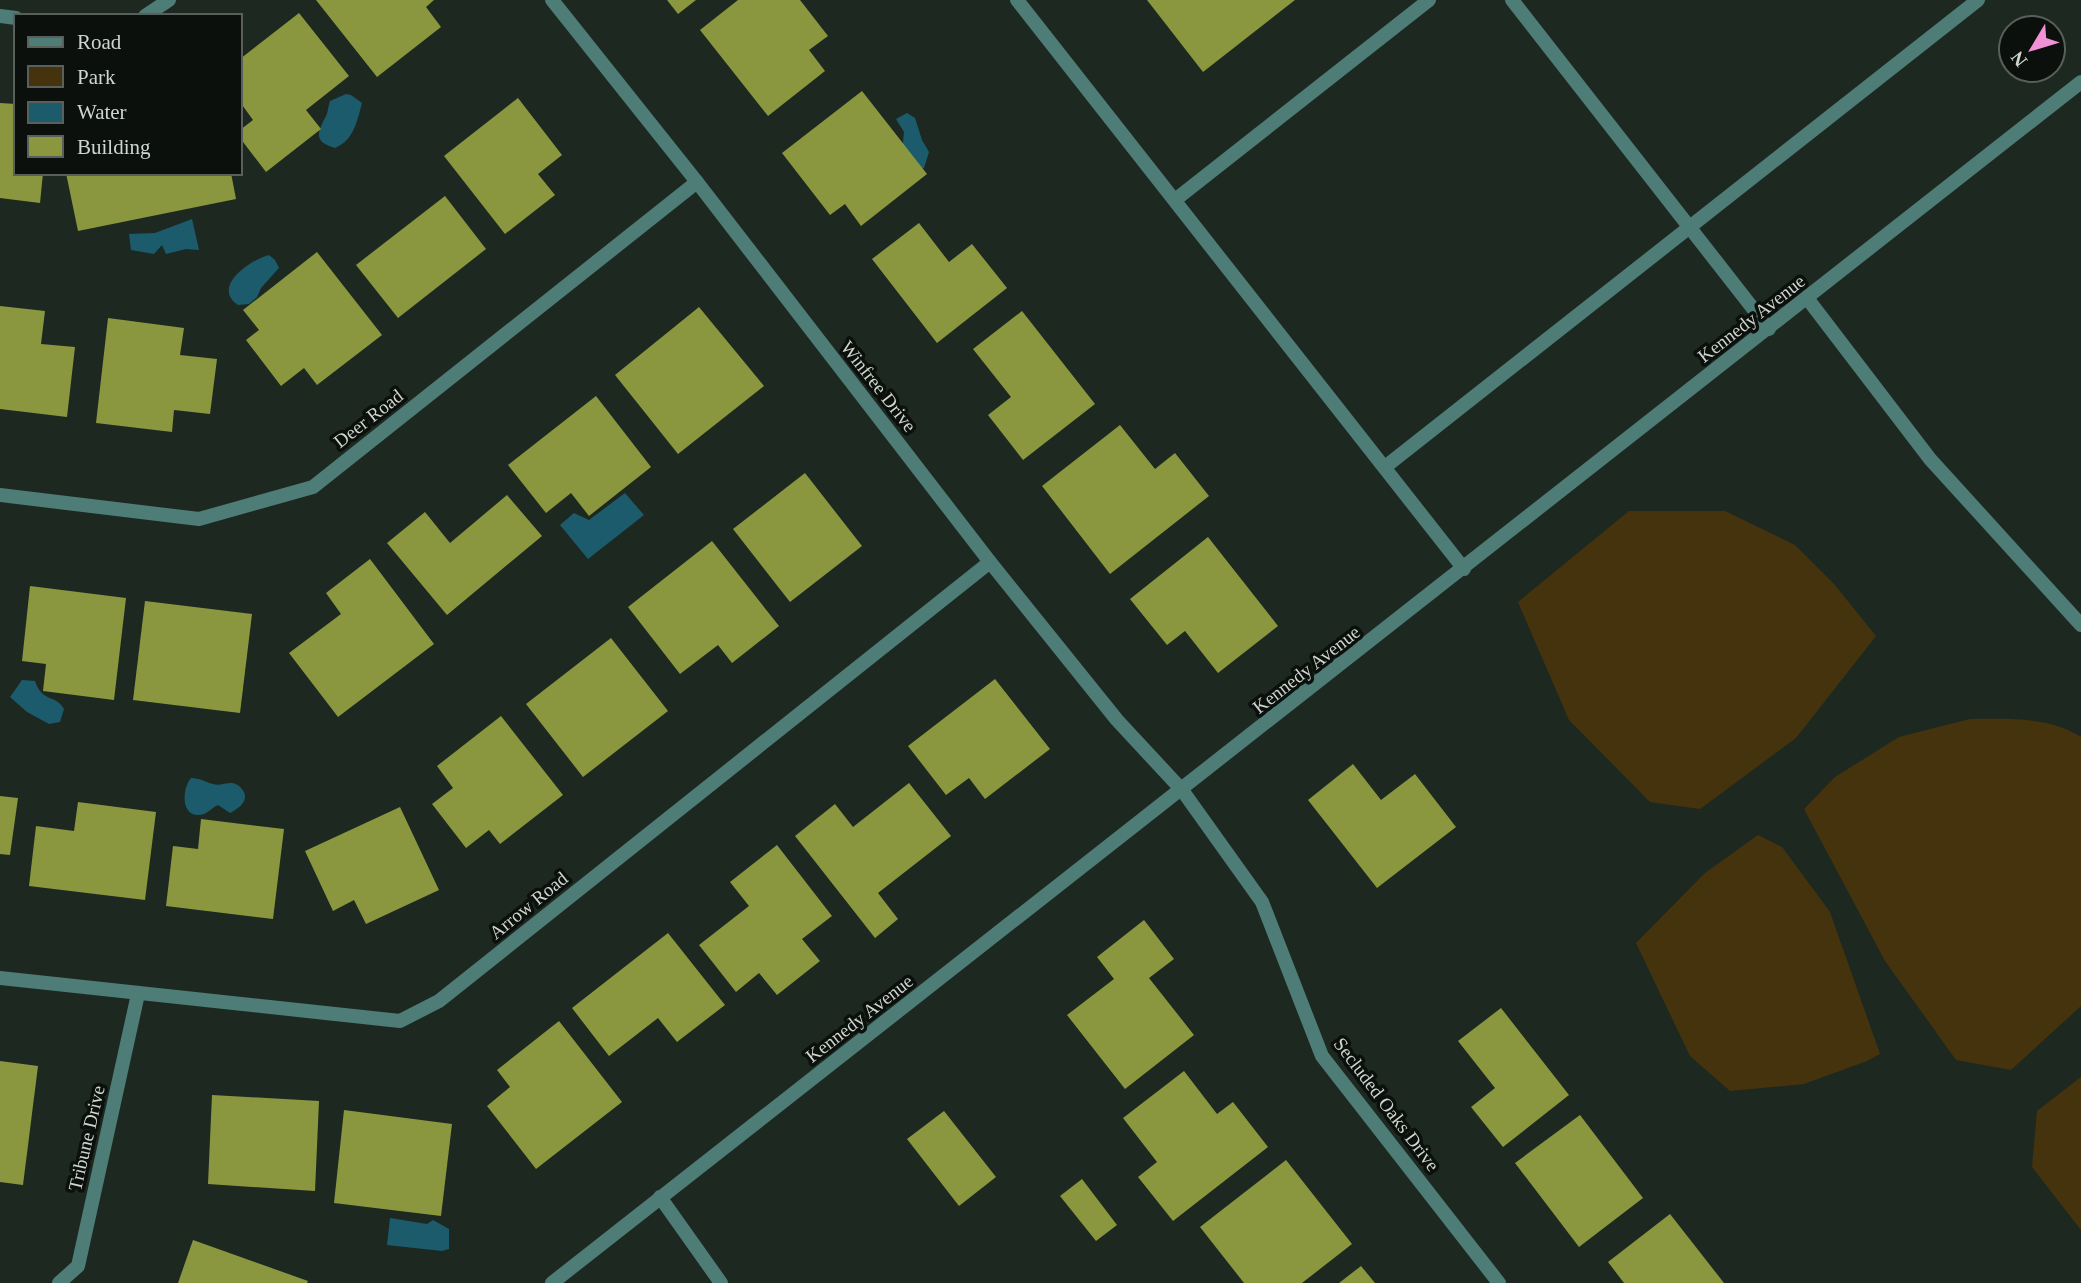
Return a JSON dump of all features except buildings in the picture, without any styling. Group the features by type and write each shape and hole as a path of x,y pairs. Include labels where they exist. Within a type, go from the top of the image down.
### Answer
{"street":[{"path":"148,14 169,0"},
{"name":"Winfree Drive","path":"552,0 698,182 990,562 1117,720 1182,790"},
{"path":"1017,0 1464,569"},
{"path":"1175,200 1429,0"},
{"path":"1512,0 1769,328"},
{"path":"1385,467 1978,0"},
{"name":"Kennedy Avenue","path":"552,1283 2081,82"},
{"name":"Deer Road","path":"0,495 200,519 313,487 698,182"},
{"path":"1807,298 1930,459 2081,625"},
{"name":"Arrow Road","path":"0,978 400,1021 439,1001 990,562"},
{"name":"Secluded Oaks Drive","path":"1182,790 1262,902 1322,1056 1499,1283"},
{"name":"Tribune Drive","path":"60,1283 78,1266 138,994"},
{"path":"660,1197 721,1283"}],"green space":[{"path":"1629,511 1725,511 1795,545 1834,584 1876,636 1796,738 1700,809 1650,802 1569,720 1518,602"},
{"path":"1970,719 2041,722 2069,730 2081,737 2081,1006 2011,1070 1956,1060 1885,961 1804,809 1835,777 1899,737"},
{"path":"1758,835 1782,847 1830,912 1880,1054 1804,1084 1730,1091 1690,1056 1636,943 1705,873"},
{"path":"2081,1077 2081,1230 2032,1167 2037,1111"}],"water":[{"path":"346,94 362,103 351,135 335,148 320,140 320,128 330,101"},
{"path":"907,113 915,118 929,152 924,168 918,169 902,153 904,132 896,119"},
{"path":"192,219 199,250 186,249 166,254 162,245 154,254 131,250 129,234 155,233"},
{"path":"269,255 279,268 261,288 257,297 249,304 238,305 231,298 231,283 236,275 252,262"},
{"path":"625,493 644,515 588,559 560,525 574,513 589,520"},
{"path":"22,680 35,681 41,693 61,704 64,709 60,722 49,724 27,712 10,697"},
{"path":"191,778 215,785 236,784 244,792 244,800 230,813 218,805 204,814 191,813 187,809 185,797"},
{"path":"390,1218 427,1224 433,1220 449,1229 449,1249 442,1251 387,1245"}]}
